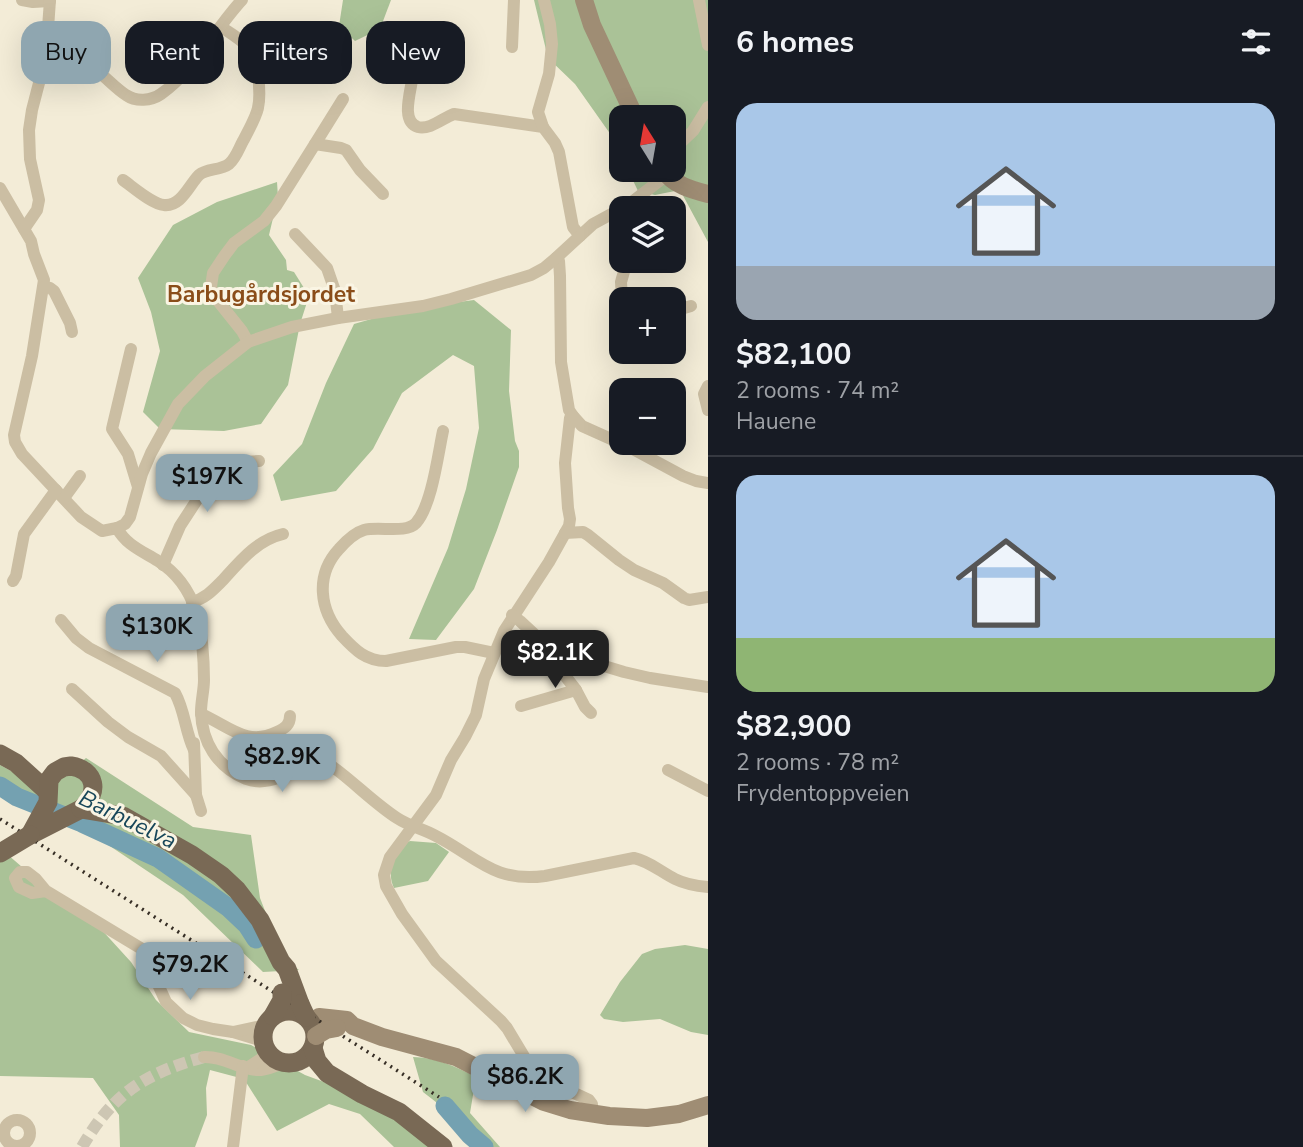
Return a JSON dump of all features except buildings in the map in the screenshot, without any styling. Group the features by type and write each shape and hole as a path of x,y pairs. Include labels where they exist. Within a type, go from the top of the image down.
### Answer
{"main road":[{"path":"584,0 592,25 629,105"},
{"path":"675,182 708,194"},
{"path":"8,758 64,767 76,766 86,771 93,784 114,803 123,816"},
{"path":"8,758 49,795 55,805 64,810 80,809 123,816 206,864 237,890 260,920 281,961 279,969 289,993 312,1027 317,1060 327,1073 399,1112 443,1147"},
{"path":"30,835 47,807 50,780 55,772 64,767"},
{"path":"0,853 80,809 92,797 93,784"},
{"path":"273,1043 282,1000 289,993"},
{"path":"273,1043 287,1011 297,1012 312,1027 326,1030 345,1027 456,1058 544,1101 569,1110 647,1118 680,1114 708,1105"},
{"path":"273,1043 300,1061 305,1058 312,1027"},
{"path":"273,1043 328,1084 362,1094"}],"street":[{"path":"22,0 50,0 48,21"},
{"path":"224,22 242,0"},
{"path":"512,47 514,0"},
{"path":"544,0 552,44 549,74 538,112 543,127 555,143 573,227 580,236"},
{"path":"699,0 708,45"},
{"path":"123,180 156,203 168,205 176,202 201,173 221,168 234,158 257,116 260,88 253,53 224,29"},
{"path":"111,83 128,97 138,100 160,95 172,84"},
{"path":"24,229 37,210 29,130 39,84"},
{"path":"413,84 408,103 410,120 419,127 430,126 454,114 543,127"},
{"path":"248,342 214,296 211,287 213,273 234,243 264,221 276,206 343,99"},
{"path":"686,138 708,107"},
{"path":"315,144 346,150 360,170 383,194"},
{"path":"640,196 654,182"},
{"path":"0,188 31,240 44,280 32,356 14,435 15,442 22,454 81,517 102,531 117,528 125,524 130,517 138,487 152,453 178,404 205,376 248,342 292,327 451,299 531,275 544,268 593,224 609,216"},
{"path":"295,234 327,268 335,290 338,318"},
{"path":"556,258 559,261 560,276 561,362 569,410 573,416 582,426 631,448 682,476 708,482"},
{"path":"44,287 54,291 72,332"},
{"path":"686,307 691,306"},
{"path":"131,349 112,429 128,454 138,487"},
{"path":"708,386 704,394 708,410"},
{"path":"573,416 570,418 565,463 569,526 550,562 512,615 484,679 476,715 436,795 397,845 385,867 384,881 389,894 436,961 507,1028 534,1071 552,1084 589,1100 592,1114"},
{"path":"443,431 429,494 416,523 403,529 377,528 362,531 347,540 332,556 326,568 321,585 322,597 337,631 355,651 368,658 401,659 456,647 494,653"},
{"path":"163,565 180,526 206,486 237,465 259,461"},
{"path":"13,581 24,534 80,476"},
{"path":"117,528 130,544 171,570 184,584 197,612 203,651 201,714 205,738 214,755 234,772 255,781 271,780 305,766 326,765 341,773 399,820 436,835 496,872 530,878 634,858 642,859 689,885 708,887"},
{"path":"565,533 588,535 634,570 663,583 684,598 689,600 708,597"},
{"path":"192,602 207,596 264,540 283,534"},
{"path":"512,615 549,648 577,659 650,678 708,687"},
{"path":"61,620 76,638 89,648 175,693 181,704 188,737 194,750"},
{"path":"549,648 556,664 591,713"},
{"path":"72,689 108,722 161,756 196,795"},
{"path":"201,811 196,795 194,723 198,696 203,689"},
{"path":"522,706 576,690"},
{"path":"201,714 244,737 254,739 268,736 285,727 291,721 290,716"},
{"path":"668,770 708,791"},
{"path":"46,891 142,949 154,964 156,980 166,1002 183,1018 197,1025 273,1043"},
{"path":"245,1067 261,1059 273,1043"},
{"path":"204,1057 218,1057 253,1069 268,1069 273,1043"},
{"path":"233,1147 245,1067"}],"green space":[{"path":"343,0 391,0 383,21 366,21 366,36 355,41 352,38 352,21 340,21"},
{"path":"534,0 708,0 708,242 686,201 686,196 680,190 655,195 638,191 634,182 686,182 686,105 609,105 609,132 575,84 548,58"},
{"path":"277,182 278,197 269,235 286,260 287,270 294,272 309,296 300,324 288,385 261,424 224,431 160,429 143,412 160,351 151,312 138,278 173,225 217,202"},
{"path":"474,300 511,330 509,391 519,467 474,589 436,640 409,639 448,548 466,489 479,428 474,366 453,355 402,393 373,449 336,491 281,501 273,475 302,444 326,383 354,324 406,309"},
{"path":"86,758 193,827 251,835 260,898 283,957 299,970 263,972 183,895 80,826 20,804 0,789 0,765 20,776 55,784"},
{"path":"410,841 436,843 449,852 428,881 394,888 391,875 393,862 404,844"},
{"path":"0,848 51,892 100,928 131,962 156,1000 189,1032 251,1045 305,1075 362,1096 432,1147 394,1147 360,1114 329,1104 277,1131 244,1079 210,1070 206,1088 207,1115 195,1147 120,1147 119,1115 93,1078 0,1076"},
{"path":"685,945 708,949 708,1035 691,1032 660,1019 623,1022 604,1019 600,1015 620,982 642,954 655,949"},
{"path":"413,1057 454,1066 476,1077 470,1113 500,1147 492,1147 423,1092"}],"waterway":[{"name":"Barbuelva","path":"0,786 17,797 158,858 229,908 247,925 256,939"},
{"name":"Barbuelva","path":"445,1106 484,1147"}],"tunnel":[{"path":"82,1147 106,1112 133,1088 165,1070 204,1057"}],"railway":[{"path":"0,819 439,1097"}],"district":[{"name":"Barbugårdsjordet","path":"261,294"}]}
